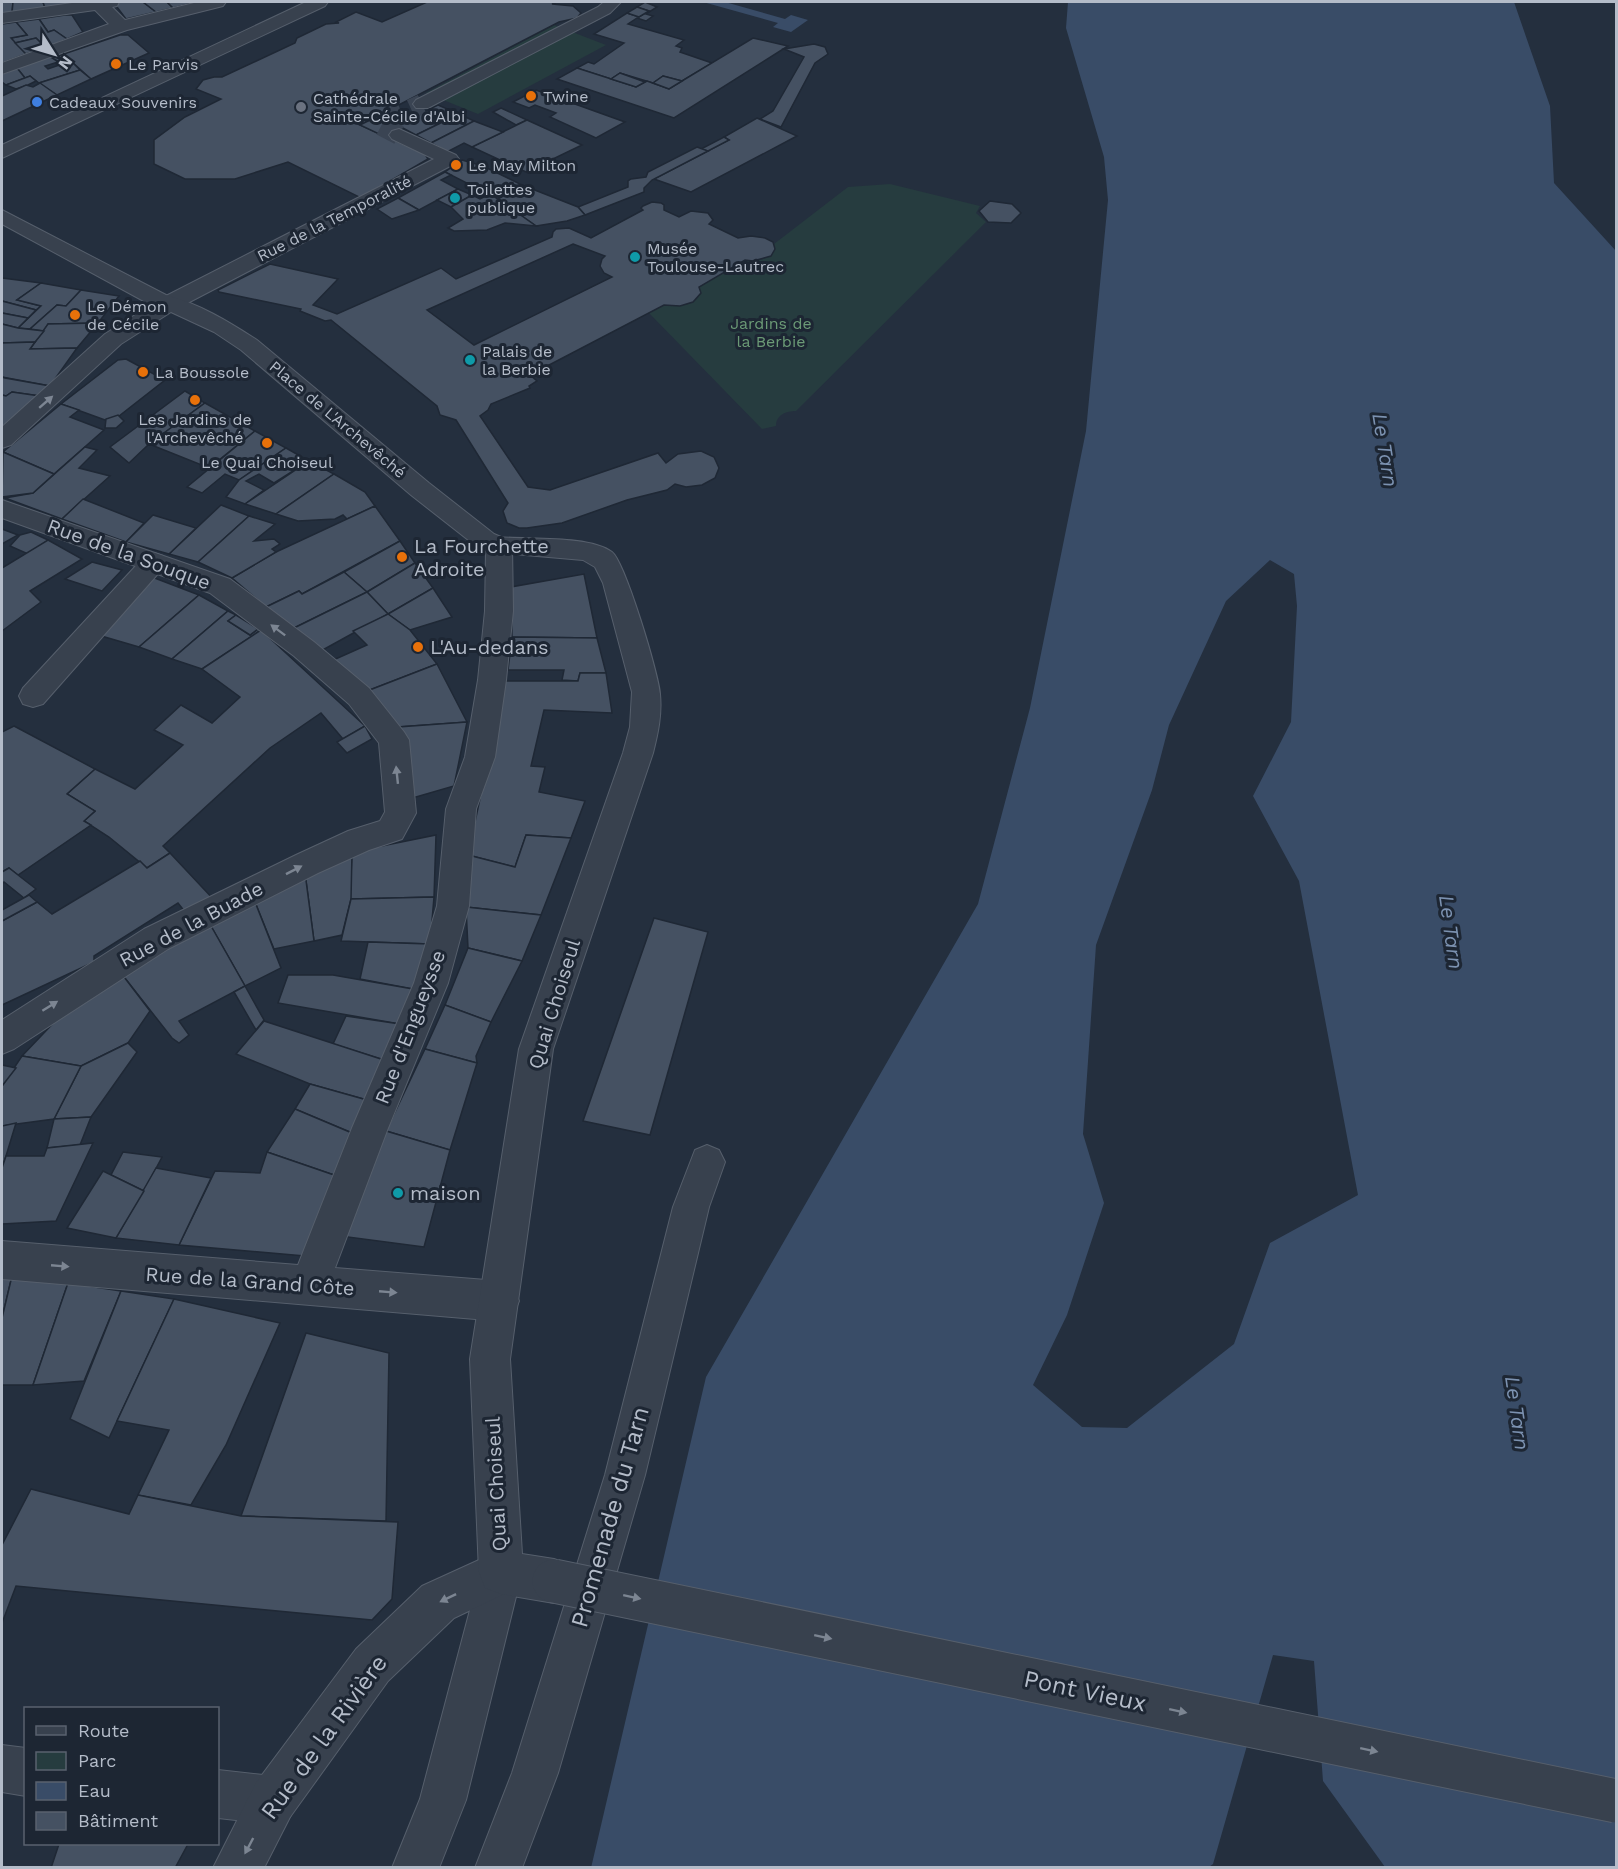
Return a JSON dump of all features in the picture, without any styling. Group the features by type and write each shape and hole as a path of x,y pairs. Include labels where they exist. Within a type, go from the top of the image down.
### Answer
{"street":[{"path":"2,69 121,26 217,2"},
{"path":"2,152 319,2"},
{"path":"2,18 102,3 121,26"},
{"name":"Rue de la Temporalité","path":"170,303 449,159 399,135"},
{"name":"Place de L'Archevêché","path":"2,216 158,300 170,303 222,327 249,345 420,489 485,540 499,546"},
{"path":"2,440 113,339 170,303"},
{"name":"Rue de la Souque","path":"2,509 220,586 304,649 358,696 394,740 401,813 391,830"},
{"name":"Rue d'Engueysse","path":"309,1286 370,1128 431,983 453,906 461,809 480,757 492,680 499,611 499,546"},
{"name":"Quai Choiseul","path":"499,546 519,549 577,550 594,553 603,558 610,567 616,583 646,692 645,727 638,753 536,1049 490,1359 501,1572"},
{"path":"33,696 154,562"},
{"name":"Rue de la Buade","path":"2,1038 156,939 307,864 359,840 391,830"},
{"name":"Rue de la Grand Côte","path":"2,1260 499,1301"},
{"name":"Pont Vieux","path":"501,1572 554,1581 1617,1802"},
{"name":"Rue de la Rivière","path":"237,1868 273,1800 372,1665 438,1602 501,1572"},
{"path":"2,1769 24,1772"},
{"path":"219,1794 273,1800"}],"lane":[{"path":"422,104 609,6"},
{"name":"Promenade du Tarn","path":"498,1868 535,1773 625,1475 691,1207 707,1162"},
{"path":"415,1868 443,1800 501,1572"}],"green space":[{"path":"554,25 606,45 478,114 426,93"},
{"name":"Jardins de la Berbie","path":"890,184 980,206 976,213 986,222 796,411 782,414 776,426 762,429 649,313 662,306 688,304 697,299 701,293 699,287 745,260 754,261 766,258 775,249 774,244 848,187"}],"water":[{"path":"703,2 725,2 785,19 791,15 808,20 791,32 773,27 778,23"},
{"name":"Le Tarn","path":"1068,2 1514,2 1550,106 1554,183 1616,251 1616,1867 1385,1867 1323,1781 1314,1661 1273,1655 1213,1864 1209,1867 591,1868 706,1377 978,904 1030,708 1086,431 1108,200 1104,157 1066,28","holes":["1270,560 1294,574 1297,606 1291,722 1253,796 1299,881 1358,1195 1270,1243 1234,1344 1127,1428 1082,1427 1033,1385 1067,1315 1104,1203 1083,1134 1096,945 1152,790 1169,725 1226,601"]}],"building":[{"path":"2,2 13,2 12,13 2,15"},
{"path":"13,2 43,2 45,8 12,13"},
{"path":"43,2 74,2 45,8"},
{"path":"143,2 156,12 126,19 114,3"},
{"path":"143,2 167,2 173,8 156,12"},
{"path":"167,2 197,2 173,8"},
{"name":"Cathédrale Sainte-Cécile d'Albi","path":"427,2 557,2 552,4 573,6 581,13 577,18 559,22 360,125 425,154 428,159 361,198 288,162 235,179 185,179 154,164 154,140 185,117 221,99 196,89 203,80 222,77 295,43 297,38 326,24 339,23 336,22 356,12 382,22"},
{"path":"645,2 657,7 646,14 653,16 646,21 637,18 628,24 684,40 676,46 682,48 680,52 712,63 682,81 663,76 653,83 620,73 611,79 577,68 588,62 594,64 624,43 594,34 627,13 639,17 649,11 637,7"},
{"path":"637,7 649,11 639,17 627,13"},
{"path":"72,15 83,32 67,39 54,30 48,32 39,19"},
{"path":"39,19 48,32 54,30 67,39 46,48 36,38 15,43 11,38 27,35 16,22"},
{"path":"16,22 27,35 11,38 26,54 2,63 2,24"},
{"path":"120,35 128,35 149,53 91,79 71,61 63,64 52,58"},
{"path":"36,38 45,47 26,54 15,43"},
{"path":"753,38 788,46 674,118 557,79 577,68 636,87 647,81 669,89"},
{"path":"814,44 825,47 828,54 815,63 781,127 760,119 773,111 804,57 784,49"},
{"path":"49,56 58,62 45,66 48,69 71,61 80,70 39,83 30,76 25,78 17,68"},
{"path":"17,68 25,78 6,85 2,82 2,74"},
{"path":"80,70 91,79 57,95 39,83"},
{"path":"620,73 645,82 636,87 611,79"},
{"path":"30,76 36,81 16,89 6,85"},
{"path":"663,76 682,81 669,89 653,83"},
{"path":"40,83 57,95 2,121 2,96 26,85 33,87"},
{"path":"536,90 625,122 596,138 550,117 556,113 535,105 529,108 513,102"},
{"path":"438,105 459,114 416,135 397,125"},
{"path":"501,108 527,120 516,125 493,112"},
{"path":"382,114 400,124 379,134 360,125"},
{"path":"459,114 474,121 431,143 416,135"},
{"path":"757,118 797,136 691,192 654,179 729,140 724,137"},
{"path":"527,120 582,145 526,172 472,147"},
{"path":"474,121 503,132 472,147 464,143 447,152 431,143"},
{"path":"724,137 729,140 708,151 701,149"},
{"path":"697,147 708,151 652,180 644,188 644,192 585,215 578,207 628,187 628,181 631,179 646,177 648,172"},
{"path":"462,160 483,166 522,185 498,199 445,172"},
{"path":"445,172 451,175 441,180 458,189 419,210 398,198"},
{"path":"522,185 578,207 585,215 567,221 536,226 498,199"},
{"name":"Toilettes publique","path":"458,189 472,195 451,207 437,200"},
{"path":"490,194 536,226 505,223 487,230 454,231 448,228 463,219 451,207 472,195 480,199"},
{"path":"398,198 419,210 392,219 377,209"},
{"path":"990,201 1012,204 1021,213 1011,223 988,222 979,211"},
{"name":"Palais de la Berbie","path":"652,202 661,203 664,205 664,210 679,217 691,211 708,213 713,220 709,224 738,238 751,236 765,238 773,242 775,249 771,256 753,261 745,260 699,287 701,293 693,302 680,306 664,305 530,375 537,381 529,386 530,388 491,404 488,410 480,416 528,487 550,490 658,453 666,463 678,454 701,451 714,457 719,468 715,478 702,485 686,487 675,484 667,490 627,500 562,523 519,528 507,523 503,511 508,503 456,420 440,415 437,406 331,320 325,321 300,311 301,309 218,290 270,264 338,279 313,305 337,314 441,268 456,279 552,237 556,229 569,228 591,238 643,210 641,208","holes":["573,244 605,256 600,266 604,273 612,277 474,345 427,310"]},
{"path":"2,278 41,283 17,300 41,306 36,310 2,301"},
{"path":"41,283 81,290 66,306 57,305 30,329 18,328 41,306 17,300"},
{"name":"Le Démon de Cécile","path":"81,290 119,296 98,323 48,324 44,331 30,329 57,305 66,306"},
{"path":"2,301 36,310 28,318 2,313"},
{"path":"2,313 28,318 18,328 2,324"},
{"path":"98,323 77,348 30,349 48,324"},
{"path":"2,324 44,331 35,342 2,343"},
{"path":"35,342 30,349 77,348 50,386 2,377 2,343"},
{"path":"126,359 165,380 119,416 105,420 61,404 118,360"},
{"path":"2,377 50,386 40,396 12,392 6,396 2,395"},
{"path":"185,391 205,403 149,444 129,463 110,447"},
{"path":"12,392 40,396 2,429 2,395 6,396"},
{"path":"205,403 255,431 209,468 149,444"},
{"path":"61,404 79,410 70,417 104,430 54,474 3,452"},
{"path":"118,415 124,421 116,428 105,428 106,419"},
{"path":"255,431 286,448 239,480 225,474 202,493 187,487"},
{"path":"85,447 97,450 79,468 110,476 62,519 5,498 33,493"},
{"path":"286,448 309,461 274,483 259,474 246,481 264,490 245,504 226,497 239,480"},
{"path":"3,452 54,474 33,493 2,497"},
{"path":"309,461 334,474 276,514 245,504"},
{"path":"334,474 365,492 375,506 347,519 343,515 335,519 298,521 276,514"},
{"path":"83,499 144,523 126,542 62,519"},
{"path":"221,505 249,516 198,562 169,554"},
{"path":"375,506 400,541 302,594 299,591 266,607 232,578 276,552"},
{"path":"153,515 196,528 169,554 126,542"},
{"path":"249,516 275,524 254,541 274,539 280,544 272,549 276,552 232,578 198,562"},
{"path":"2,529 18,535 2,544"},
{"path":"31,532 48,540 28,554 10,546 20,535"},
{"path":"48,540 82,559 30,591 41,602 2,631 2,568"},
{"path":"400,541 415,563 367,592 344,572"},
{"path":"92,562 122,570 102,591 65,579"},
{"path":"415,563 433,588 388,614 367,592"},
{"path":"344,572 367,592 292,629 266,607 299,591 302,594"},
{"path":"584,574 597,638 512,637 511,587"},
{"path":"152,577 199,595 139,647 98,635"},
{"path":"433,588 452,617 410,630 388,614"},
{"path":"367,592 388,614 319,652 292,629"},
{"path":"199,595 228,611 172,659 139,647"},
{"path":"228,611 236,615 228,621 250,635 258,629 261,630 202,669 172,659"},
{"path":"388,614 410,630 437,664 367,691 331,661 367,645 353,631"},
{"path":"236,615 258,629 250,635 228,621"},
{"path":"261,630 365,726 343,739 321,713 270,748 163,846 170,853 147,868 109,837 84,821 95,811 67,794 95,769 135,789 183,745 154,730 181,705 212,723 240,697 202,669"},
{"path":"512,637 597,638 606,673 580,673 578,681 562,680 564,670 508,670"},
{"path":"437,664 467,722 398,727 367,691"},
{"path":"580,673 606,673 612,713 544,710 531,766 545,767 539,792 585,801 571,838 526,835 515,867 468,855 505,681 578,681"},
{"path":"467,722 454,786 416,797 407,796 398,727"},
{"path":"14,726 95,769 67,794 95,811 84,821 91,825 18,875 9,868 2,872 2,732"},
{"path":"365,726 372,739 347,753 337,742"},
{"path":"436,835 434,897 350,899 352,852"},
{"path":"526,835 571,838 541,915 466,907 468,855 515,867"},
{"path":"352,852 351,899 342,935 314,941 305,873"},
{"path":"170,853 216,902 189,917 178,903 94,956 94,962 2,1005 2,921 37,902 52,914 140,861 147,868"},
{"path":"9,868 36,889 24,898 4,882 2,884 2,872"},
{"path":"305,873 314,941 274,949 255,902"},
{"path":"29,895 37,902 2,921 2,910"},
{"path":"434,897 430,944 341,941 351,899"},
{"path":"255,902 281,968 245,986 211,926"},
{"path":"466,907 541,915 522,961 468,948"},
{"path":"654,918 708,932 650,1135 583,1121"},
{"path":"211,926 245,986 179,1021 189,1035 179,1043 172,1038 121,973"},
{"path":"368,942 430,944 413,989 360,979"},
{"path":"468,948 522,961 491,1022 445,1005"},
{"path":"121,973 150,1011 128,1043 81,1066 22,1056 62,1014"},
{"path":"288,975 333,975 413,989 400,1024 278,1003"},
{"path":"245,986 264,1020 256,1030 234,992"},
{"path":"445,1005 491,1022 476,1056 477,1063 425,1049"},
{"path":"346,1016 400,1024 384,1060 333,1044"},
{"path":"264,1021 384,1060 367,1100 310,1084 236,1054"},
{"path":"128,1043 137,1052 91,1117 54,1119 81,1066"},
{"path":"425,1049 477,1063 450,1150 386,1131"},
{"path":"22,1056 81,1066 54,1119 2,1126 2,1086"},
{"path":"2,1065 16,1068 2,1086"},
{"path":"310,1084 367,1100 352,1133 295,1109"},
{"path":"295,1109 352,1133 334,1175 267,1152"},
{"path":"91,1117 80,1145 47,1148 54,1119"},
{"path":"16,1123 6,1156 2,1168 2,1126"},
{"name":"maison","path":"386,1131 450,1150 424,1247 340,1236"},
{"path":"93,1143 56,1221 2,1224 2,1168 6,1156 44,1156 47,1148"},
{"path":"123,1152 162,1157 144,1191 111,1175"},
{"path":"267,1152 334,1175 305,1256 179,1245 215,1171 260,1173"},
{"path":"156,1168 211,1178 179,1245 116,1238"},
{"path":"103,1171 144,1191 116,1238 67,1228"},
{"path":"2,1275 12,1276 2,1318"},
{"path":"12,1276 68,1283 33,1385 2,1385 2,1318"},
{"path":"68,1283 121,1291 84,1381 33,1385"},
{"path":"121,1291 174,1299 109,1438 70,1419"},
{"path":"174,1299 280,1323 226,1445 191,1505 138,1495 169,1430 117,1421"},
{"path":"306,1333 389,1353 386,1521 241,1516"},
{"path":"31,1489 129,1514 138,1495 241,1516 398,1522 392,1599 372,1620 16,1586 2,1623 2,1545"},
{"path":"59,1845 187,1845 175,1868 51,1868"}],"tunnel":[{"path":"399,135 378,124 422,104"}],"place":[{"name":"Le Parvis","path":"116,64"},
{"name":"Twine","path":"531,96"},
{"name":"Cadeaux Souvenirs","path":"37,102"},
{"name":"Cathédrale Sainte-Cécile d'Albi","path":"301,107"},
{"name":"Le May Milton","path":"456,165"},
{"name":"Toilettes publique","path":"455,198"},
{"name":"Musée Toulouse-Lautrec","path":"635,257"},
{"name":"Le Démon de Cécile","path":"75,315"},
{"name":"Palais de la Berbie","path":"470,360"},
{"name":"La Boussole","path":"143,372"},
{"name":"Les Jardins de l'Archevêché","path":"195,400"},
{"name":"Le Quai Choiseul","path":"267,443"},
{"name":"La Fourchette Adroite","path":"402,557"},
{"name":"L'Au-dedans","path":"418,647"},
{"name":"maison","path":"398,1193"}]}
